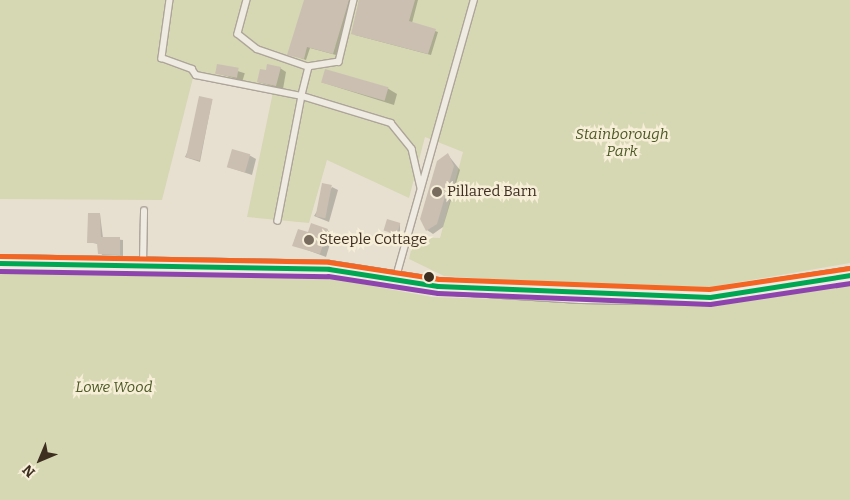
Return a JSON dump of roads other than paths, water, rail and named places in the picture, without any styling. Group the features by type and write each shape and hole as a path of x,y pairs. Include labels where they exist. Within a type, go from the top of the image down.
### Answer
{"street":[{"path":"0,263 143,268 329,269 438,286 581,295 710,297 850,275"}],"lane":[{"path":"170,0 162,58 192,69 196,75 302,96 392,123 412,149 421,187"},
{"path":"247,0 238,34 257,49 309,67 339,62 354,0"},
{"path":"396,278 474,0"},
{"path":"278,221 309,67"},
{"path":"143,268 144,211"}],"place":[{"name":"Pillared Barn","path":"437,192"},
{"name":"Steeple Cottage","path":"309,240"}],"park label":[{"name":"Stainborough Park","path":"622,142"},
{"name":"Lowe Wood","path":"114,388"}]}
